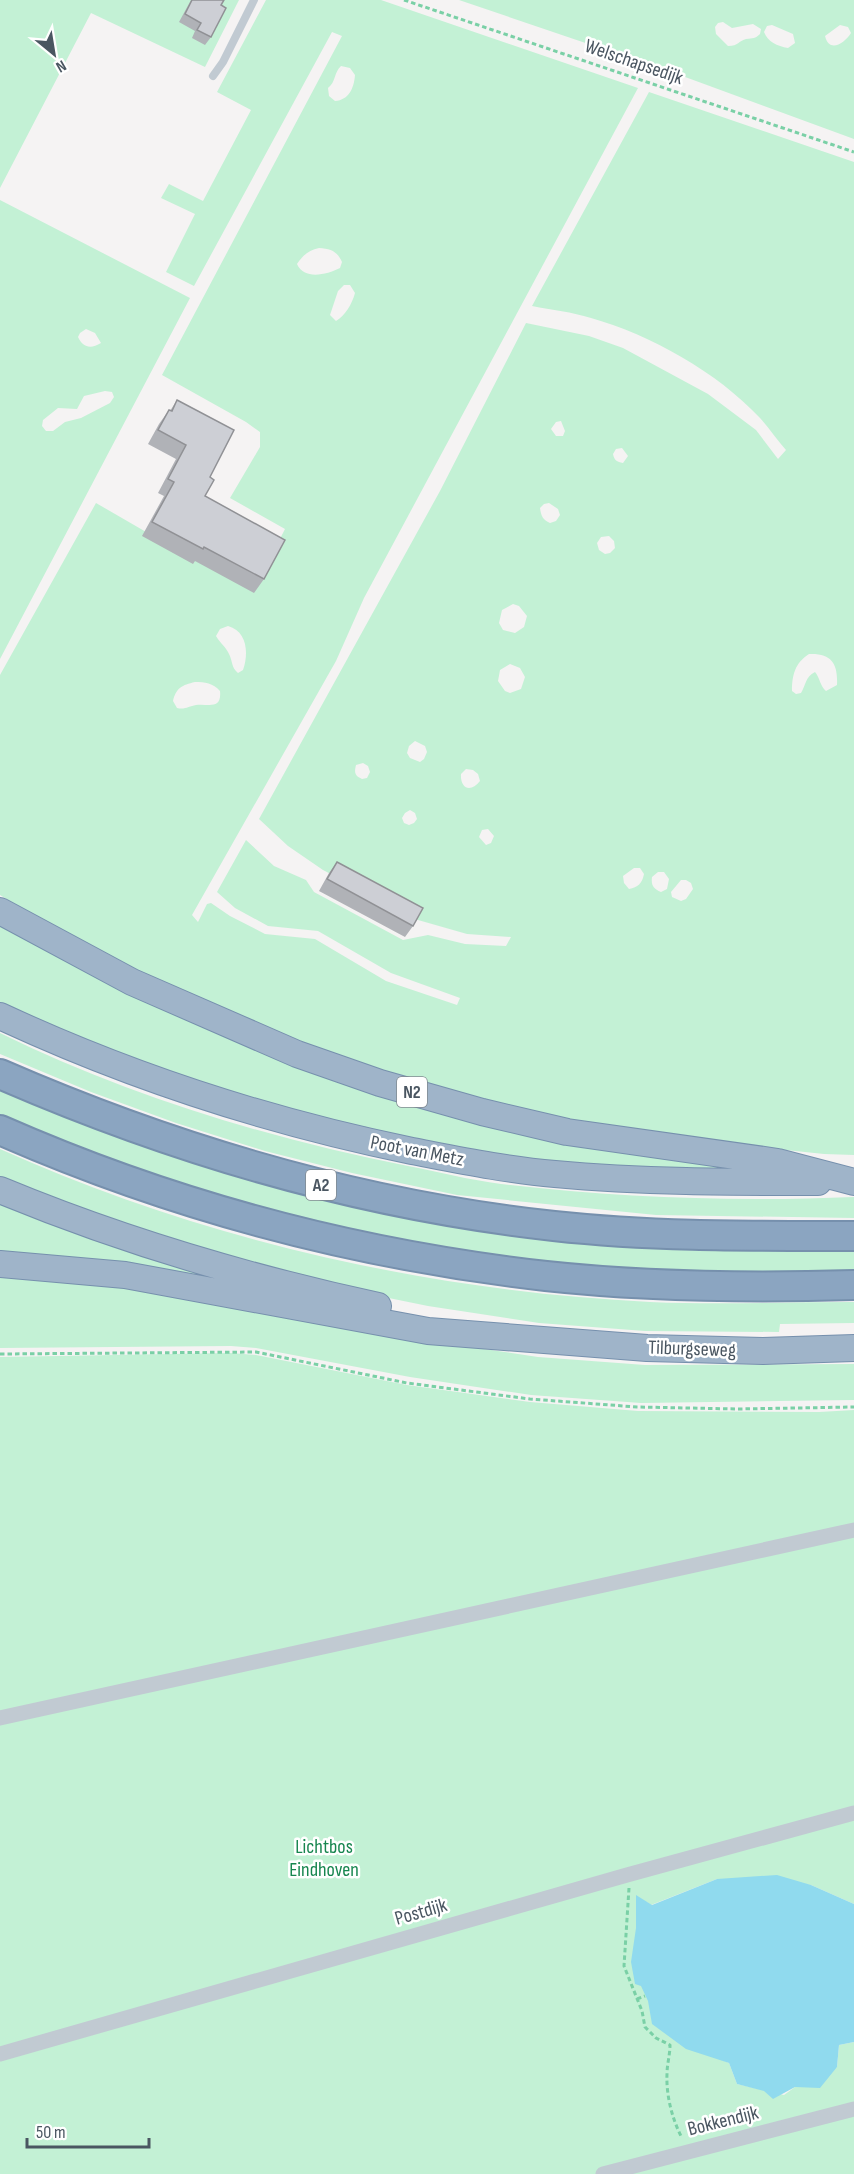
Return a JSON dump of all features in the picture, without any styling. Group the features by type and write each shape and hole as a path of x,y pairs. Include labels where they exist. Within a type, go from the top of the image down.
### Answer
{"highway":[{"name":"N2","path":"0,911 132,982 297,1054 380,1083 482,1112 567,1132 778,1162 854,1182"},
{"name":"Poot van Metz","path":"0,1016 71,1047 184,1089 355,1139 442,1157 554,1174 732,1182 854,1182"},
{"name":"A2","path":"0,1074 82,1109 170,1141 300,1180 452,1212 555,1226 657,1234 854,1236"},
{"path":"0,1130 65,1157 196,1203 331,1239 441,1260 546,1276 653,1284 854,1285"},
{"path":"0,1190 131,1241 226,1270 316,1292 531,1338"},
{"path":"0,1264 125,1275 408,1329 531,1338"},
{"name":"Tilburgseweg","path":"531,1338 588,1345 647,1348 763,1351 854,1348"}],"street":[{"path":"0,1718 854,1530"},
{"name":"Postdijk","path":"0,2054 627,1875 854,1813"},
{"name":"Bokkendijk","path":"603,2174 854,2109"}],"lane":[{"path":"213,76 223,62 254,0"}],"path":[{"name":"Welschapsedijk","path":"404,0 854,152"},
{"path":"0,1354 256,1352 407,1383 530,1399 637,1407 738,1409 854,1407"},
{"path":"627,1875 629,1884 624,1966 642,2011 645,2027 656,2038 670,2045 667,2073 670,2110 689,2152"},
{"path":"637,1999 645,1996"}],"green space":[{"path":"0,0 239,0 205,67 91,13 0,188"},
{"path":"266,0 381,0 638,88 364,598 336,661 192,915 198,922 207,904 211,903 230,916 265,934 315,939 386,981 457,1005 460,998 391,973 318,931 268,926 235,908 217,892 246,840 274,866 306,880 314,892 403,940 428,935 465,944 506,946 511,937 467,934 418,920 323,870 288,846 259,819 440,491 526,323 589,336 623,348 708,394 756,430 778,459 786,450 743,401 724,385 682,357 614,325 577,314 532,306 649,92 854,162 854,1155 824,1154 635,1134 486,1103 299,1044 136,971 0,895 0,675 96,503 198,562 257,584 285,529 230,498 260,447 260,432 162,375 342,36 332,32 194,286 166,272 195,214 161,198 169,184 203,201 251,110 217,92","holes":["341,66 350,68 355,75 350,92 340,100 335,101 329,96 328,88","319,248 333,251 342,262 340,268 316,275 305,272 297,264 309,252","344,285 350,285 355,293 354,297 345,313 336,321 330,315 338,291","561,421 565,431 563,436 556,436 551,429 556,422","622,448 628,456 623,463 613,456 616,449","549,503 558,509 560,515 556,521 550,523 542,515 540,508","609,536 614,541 615,548 605,554 599,550 597,543 601,537","513,604 519,606 527,616 524,627 515,633 503,630 499,623 502,610","228,626 239,633 245,643 246,657 243,670 238,673 236,671 228,652 216,636 220,629","809,654 823,655 835,666 837,685 826,691 815,672 807,679 801,693 796,694 792,691 792,685 797,665","510,664 520,668 525,677 521,689 510,693 505,691 498,681 500,670","195,682 212,685 220,691 219,701 213,705 177,708 173,701 180,688","415,741 425,746 427,752 424,759 420,762 410,758 407,753 409,746","363,763 368,766 370,772 367,778 362,779 356,775 356,765","466,769 478,774 480,781 477,785 467,788 462,783 461,774","410,810 415,813 417,819 409,825 404,823 402,818","488,829 494,836 491,843 486,845 479,837 482,830","634,868 640,868 644,874 641,883 629,889 624,883 623,876","658,872 664,872 669,879 667,889 661,892 652,884 652,877","681,880 691,883 693,889 686,899 681,901 672,897 671,892"]},
{"path":"459,0 854,0 854,139 677,74","holes":["723,22 732,28 753,24 761,29 760,34 755,38 728,46 716,34 715,27 718,23","772,25 793,34 795,43 788,48 773,43 764,32 767,26","840,25 848,27 851,33 837,45 830,44 825,36"]},
{"path":"0,200 190,298 0,659","holes":["86,329 95,333 101,343 91,347 82,343 78,337","105,391 112,392 114,397 110,403 81,418 65,422 53,431 46,431 42,426 43,420 58,408 77,409 84,396"]},
{"path":"0,920 294,1062 824,1174 661,1169 563,1162 475,1151 367,1131 277,1107 107,1050 0,1004"},
{"path":"0,1033 98,1076 200,1113 304,1143 356,1155 489,1182 589,1193 722,1199 854,1197 854,1218 656,1215 457,1195 352,1173 265,1151 176,1123 91,1092 0,1054"},
{"path":"0,1085 254,1178 854,1246 854,1274 653,1272 547,1264 442,1250 336,1229 157,1179 0,1117"},
{"path":"0,1149 156,1210 318,1256 400,1273 567,1296 650,1302 854,1302 854,1323 780,1324 779,1332 645,1331 539,1323 428,1306 320,1284 227,1260 0,1180"},
{"path":"0,1201 220,1280 128,1265 0,1255"},
{"path":"0,1273 123,1284 416,1339 538,1357 645,1365 854,1364 854,1400 641,1403 531,1395 410,1377 256,1348 231,1346 0,1348"},
{"name":"Lichtbos Eindhoven","path":"230,1353 256,1355 407,1385 530,1402 638,1411 819,1412 854,1410 854,1904 811,1885 717,1879 651,1905 647,1902 715,2057 729,2063 737,2084 784,2095 795,2087 837,2067 839,2045 854,2042 854,2104 612,2174 0,2174 0,1357"},
{"path":"854,2113 854,2174 619,2174"}],"water":[{"path":"777,1875 811,1885 854,1904 854,2042 839,2045 837,2067 820,2088 795,2087 773,2099 764,2091 737,2084 729,2063 686,2049 652,2024 648,2001 641,1986 635,1984 631,1962 636,1928 636,1895 652,1905 717,1879"}],"building":[{"path":"192,0 224,0 221,5 226,8 211,37 197,30 201,23 185,14"},
{"path":"177,400 234,430 210,477 214,480 205,496 285,540 264,579 152,522 174,482 168,479 186,445 158,430"},
{"path":"337,862 423,908 413,926 327,879"}]}
